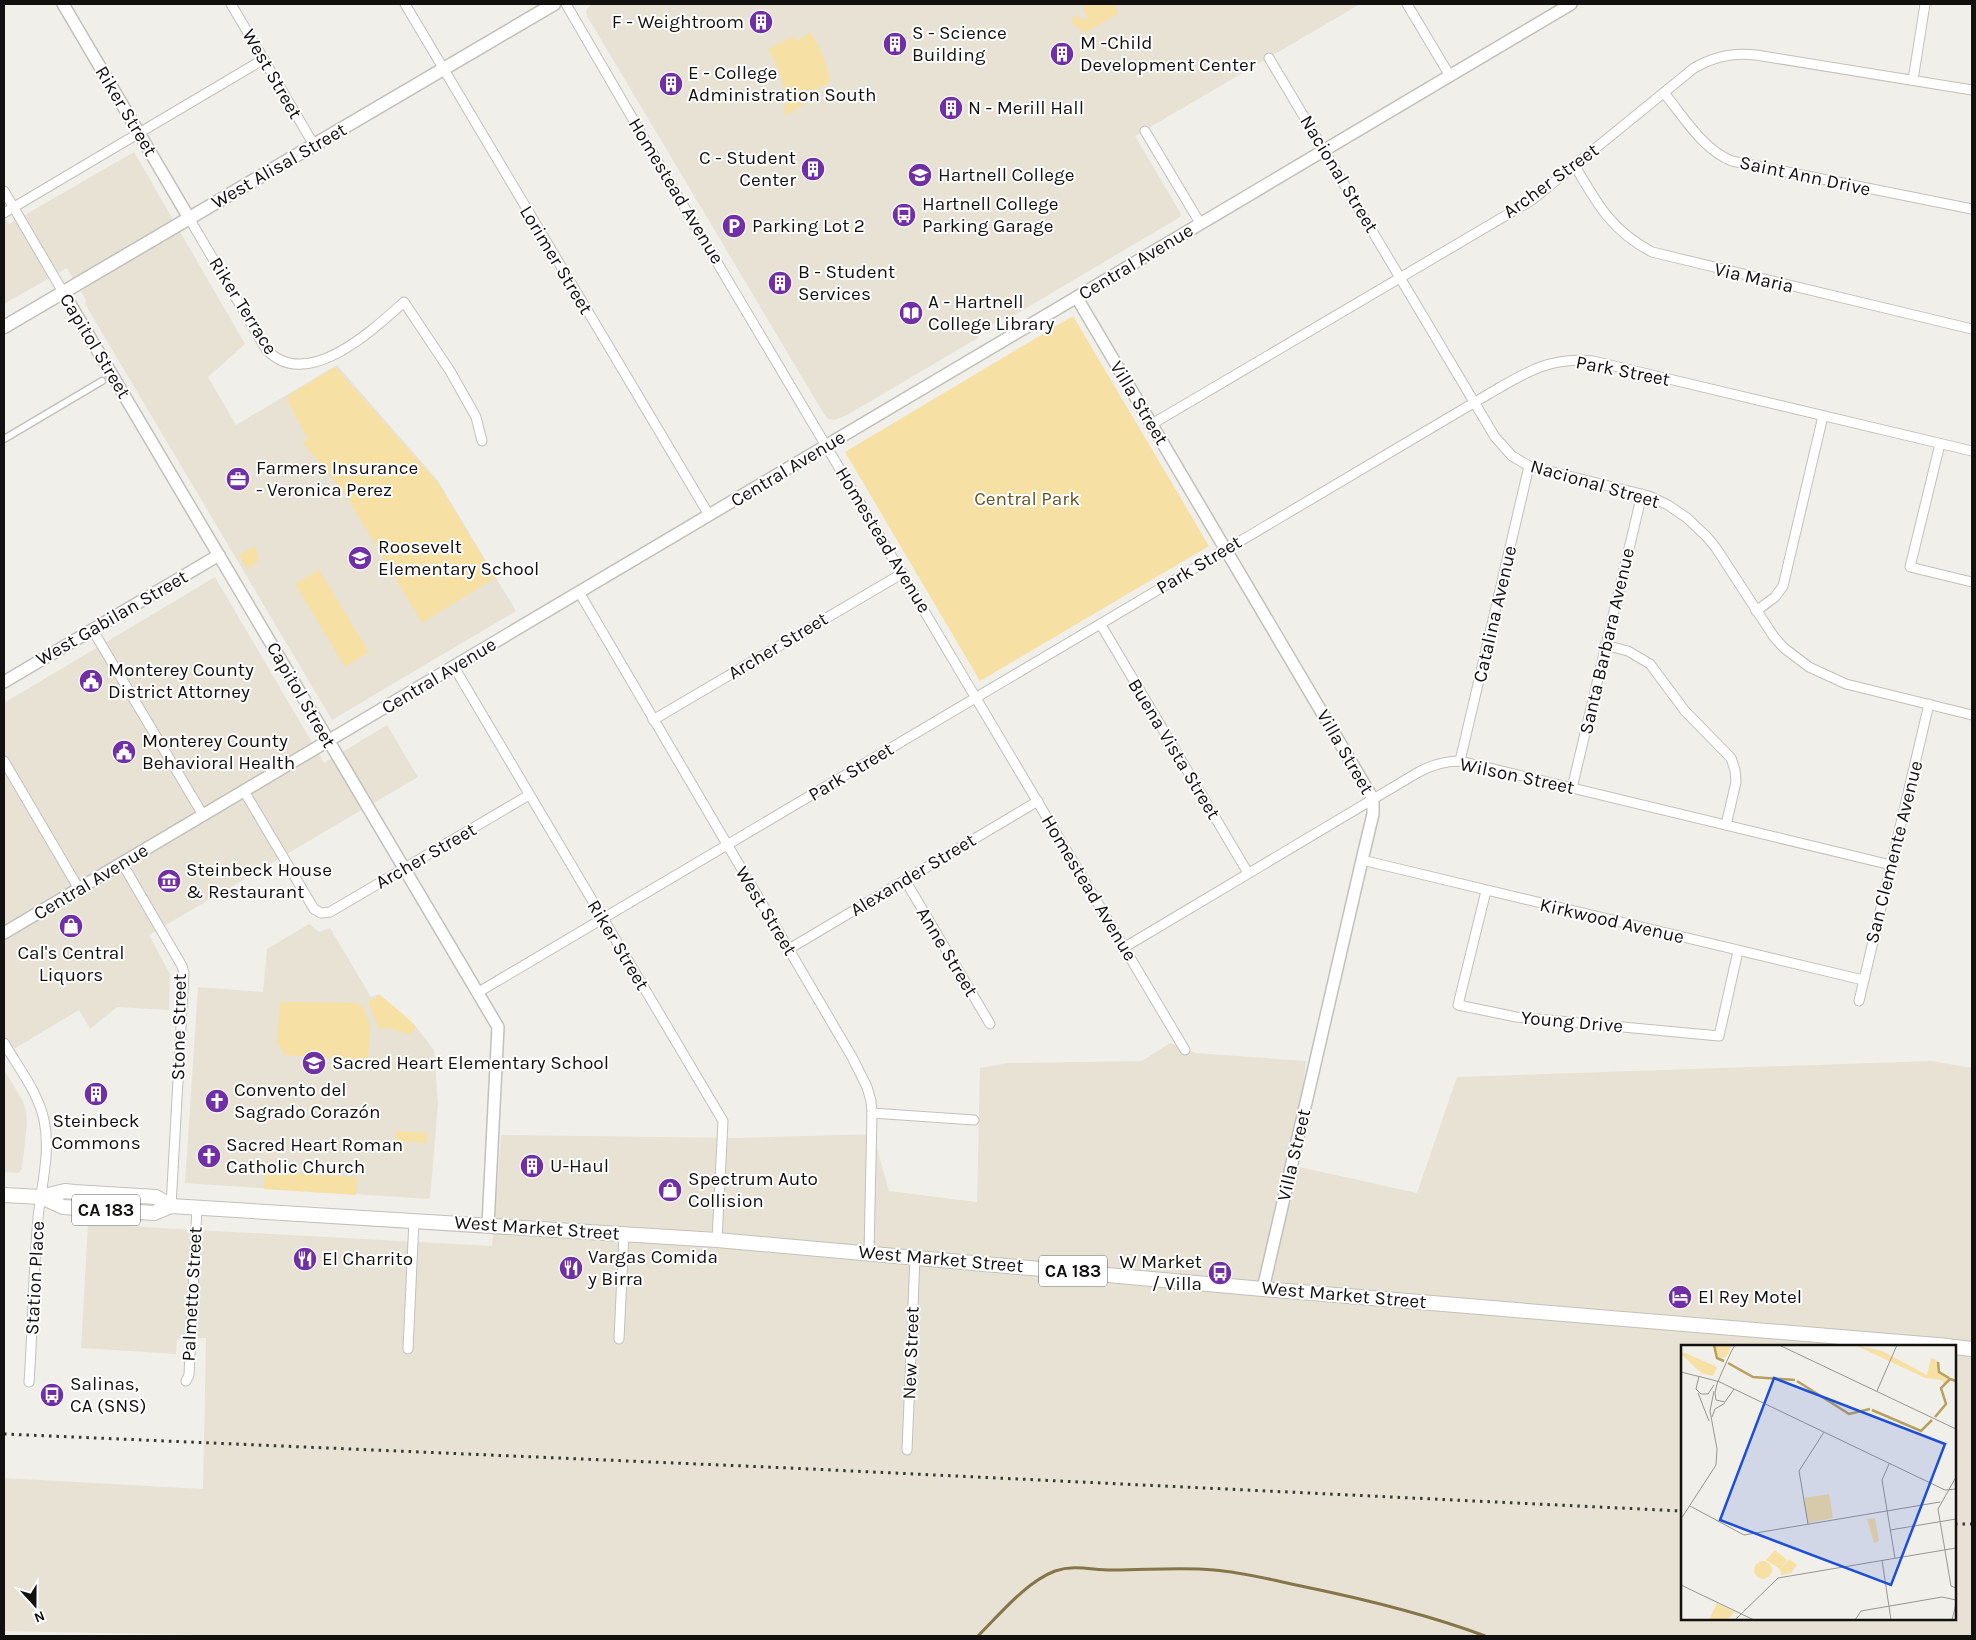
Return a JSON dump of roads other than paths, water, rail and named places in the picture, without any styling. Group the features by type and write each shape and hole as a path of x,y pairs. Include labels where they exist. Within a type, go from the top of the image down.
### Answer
{"main road":[{"name":"West Alisal Street","path":"4,327 554,4"},
{"name":"West Market Street","path":"4,1195 41,1198 65,1191 156,1197 171,1206 717,1240 1263,1289 1937,1345"},
{"path":"1956,1347 1972,1349"}],"street":[{"name":"Riker Street","path":"63,4 189,218"},
{"name":"West Street","path":"231,4 314,145"},
{"name":"Lorimer Street","path":"405,4 709,515"},
{"name":"Homestead Avenue","path":"566,4 677,195 1125,947 1184,1050"},
{"path":"1407,4 1450,76"},
{"name":"Central Avenue","path":"4,933 454,668 1571,4"},
{"path":"1913,80 1925,4"},
{"name":"Archer Street","path":"1152,424 1525,204 1703,62 1722,56 1742,53 1972,90"},
{"name":"Nacional Street","path":"1269,58 1475,402 1501,444 1512,456 1529,466 1642,494 1673,508 1702,532 1724,560 1774,637 1798,660 1820,674 1846,684 1972,715"},
{"path":"4,213 264,59"},
{"name":"Saint Ann Drive","path":"1664,93 1708,146 1723,158 1972,209"},
{"path":"1145,131 1200,223"},
{"name":"Via Maria","path":"1575,166 1609,220 1627,237 1652,252 1972,330"},
{"name":"Capitol Street","path":"4,191 498,1027 488,1225"},
{"name":"Riker Terrace","path":"189,218 266,350 284,363 300,365 326,358 376,327 404,302 450,370 476,416 482,442"},
{"name":"Villa Street","path":"1077,298 1373,799 1373,814 1263,1289"},
{"name":"Park Street","path":"478,993 1536,367 1562,361 1583,360 1972,452"},
{"path":"4,439 102,381"},
{"path":"1756,611 1775,597 1783,586 1823,416"},
{"path":"1940,444 1910,567 1972,582"},
{"name":"Catalina Avenue","path":"1460,761 1529,466"},
{"name":"Santa Barbara Avenue","path":"1572,788 1642,494"},
{"name":"West Gabilan Street","path":"4,682 219,555"},
{"name":"Archer Street","path":"654,720 903,573"},
{"name":"West Street","path":"579,592 859,1070 871,1101 872,1113 869,1253"},
{"name":"Buena Vista Street","path":"1101,625 1248,873"},
{"path":"92,629 204,815"},
{"path":"1605,645 1628,651 1650,664 1685,711 1731,758 1736,782 1726,825"},
{"name":"Riker Street","path":"454,668 723,1121 717,1240"},
{"name":"San Clemente Avenue","path":"1858,1001 1929,704"},
{"path":"4,761 79,889"},
{"name":"Wilson Street","path":"1125,947 1426,768 1443,762 1460,761 1891,865"},
{"name":"Archer Street","path":"244,791 314,909 321,913 330,912 529,795"},
{"name":"Alexander Street","path":"789,949 1038,801"},
{"name":"Kirkwood Avenue","path":"1362,860 1863,980"},
{"name":"Stone Street","path":"122,863 182,966 184,973 171,1206"},
{"name":"Anne Street","path":"904,880 990,1024"},
{"name":"Young Drive","path":"1486,891 1458,1005 1516,1017 1719,1036 1738,951"},
{"name":"Station Place","path":"4,1043 33,1091 43,1118 46,1145 44,1178 38,1218 29,1382"},
{"path":"872,1113 974,1120"},
{"name":"Palmetto Street","path":"186,1381 189,1375 196,1207"},
{"path":"408,1350 414,1220"},
{"path":"619,1339 624,1233"},
{"name":"New Street","path":"907,1450 915,1257"}],"waterway":[{"path":"978,1636 1014,1599 1034,1583 1055,1571 1070,1568 1108,1570 1202,1569 1245,1574 1392,1607 1439,1620 1485,1636"}],"railway":[{"path":"4,1434 790,1468 1681,1511"},
{"path":"1956,1524 1972,1524"}],"place":[{"name":"F - Weightroom","path":"761,22"},
{"name":"S - Science Building","path":"895,44"},
{"name":"M -Child Development Center","path":"1062,54"},
{"name":"E - College Administration South","path":"671,84"},
{"name":"N - Merill Hall","path":"951,108"},
{"name":"C - Student Center","path":"813,169"},
{"name":"Hartnell College","path":"920,175"},
{"name":"Hartnell College Parking Garage","path":"904,215"},
{"name":"Parking Lot 2","path":"734,226"},
{"name":"B - Student Services","path":"780,283"},
{"name":"A - Hartnell College Library","path":"911,313"},
{"name":"Farmers Insurance - Veronica Perez","path":"238,479"},
{"name":"Roosevelt Elementary School","path":"360,558"},
{"name":"Monterey County District Attorney","path":"91,681"},
{"name":"Monterey County Behavioral Health","path":"124,752"},
{"name":"Steinbeck House & Restaurant","path":"169,881"},
{"name":"Cal's Central Liquors","path":"71,926"},
{"name":"Sacred Heart Elementary School","path":"314,1063"},
{"name":"Steinbeck Commons","path":"96,1094"},
{"name":"Convento del Sagrado Corazón","path":"217,1101"},
{"name":"Sacred Heart Roman Catholic Church","path":"209,1156"},
{"name":"U-Haul","path":"532,1166"},
{"name":"Spectrum Auto Collision","path":"670,1190"},
{"name":"El Charrito","path":"305,1259"},
{"name":"Vargas Comida y Birra","path":"571,1268"},
{"name":"W Market / Villa","path":"1220,1273"},
{"name":"El Rey Motel","path":"1680,1297"},
{"name":"Salinas, CA (SNS)","path":"52,1395"}],"park label":[{"name":"Central Park","path":"1027,499"}]}
